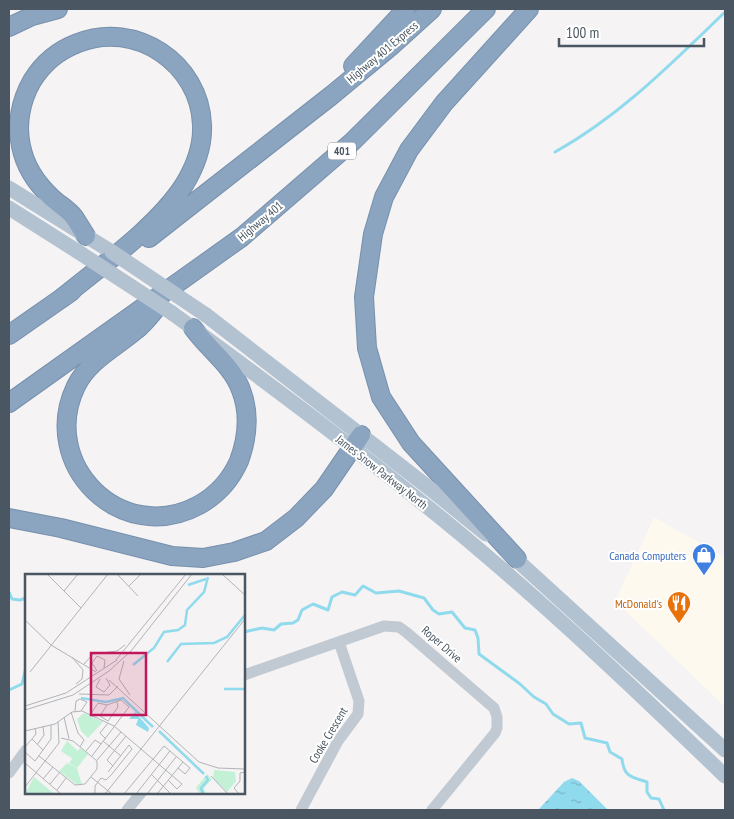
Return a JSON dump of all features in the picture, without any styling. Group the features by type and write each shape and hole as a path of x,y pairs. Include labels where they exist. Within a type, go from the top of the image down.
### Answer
{"highway":[{"path":"9,27 32,16 58,9"},
{"path":"9,335 160,230 332,95 355,62 406,9"},
{"name":"Highway 401 Express","path":"332,95 432,9"},
{"name":"Highway 401","path":"9,403 242,237 352,142 486,9"},
{"path":"516,559 411,443 381,397 367,348 364,297 373,234 384,197 409,150 444,103 529,9"},
{"path":"62,298 149,226 175,198 188,178 198,154 202,135 201,115 196,95 187,77 167,56 150,45 130,39 100,37 81,42 63,50 40,70 29,86 22,105 19,135 26,164 36,182 50,197 73,215 86,236"},
{"path":"185,278 137,330 93,363 77,384 68,409 67,436 71,454 78,471 93,490 113,505 124,510 142,515 160,516 179,513 196,506 210,498 226,483 235,469 241,454 247,423 241,390 222,359 204,342 193,328"},
{"path":"9,518 105,538 172,556 203,558 234,552 266,541 296,518 324,488 357,442"}],"main road":[{"name":"James Snow Parkway North","path":"9,188 112,252 206,315 357,442 559,620 725,776"},
{"name":"James Snow Parkway North","path":"9,208 172,312 246,366 433,491 516,559 725,750"}],"street":[{"name":"Roper Drive","path":"245,675 384,626 399,627 494,708 498,717 495,733 432,810"},
{"name":"Cooke Crescent","path":"301,810 338,741 358,714 360,707 339,642"},
{"path":"9,773 25,751"},
{"path":"127,810 140,794"}],"shaded area":[{"path":"654,517 725,557 725,707 615,601"}],"water":[{"path":"572,778 579,781 608,810 538,810 564,782"}],"waterway":[{"path":"555,152 602,122 644,88 725,12"},
{"path":"245,632 262,628 274,630 281,624 293,623 298,620 302,610 313,604 328,610 332,597 342,592 355,595 363,586 376,593 399,591 424,598 433,610 439,614 452,612 465,628 475,630 478,638 479,654 520,684 534,697 546,704 553,714 569,724 581,723 585,738 607,743 610,752 622,759 624,769 629,775 647,782 647,792 651,798 659,799 664,810"},
{"path":"9,592 12,599 25,598"},
{"path":"9,690 22,684 25,671"}],"place":[{"name":"Canada Computers","path":"704,576"},
{"name":"McDonald's","path":"679,624"}]}
